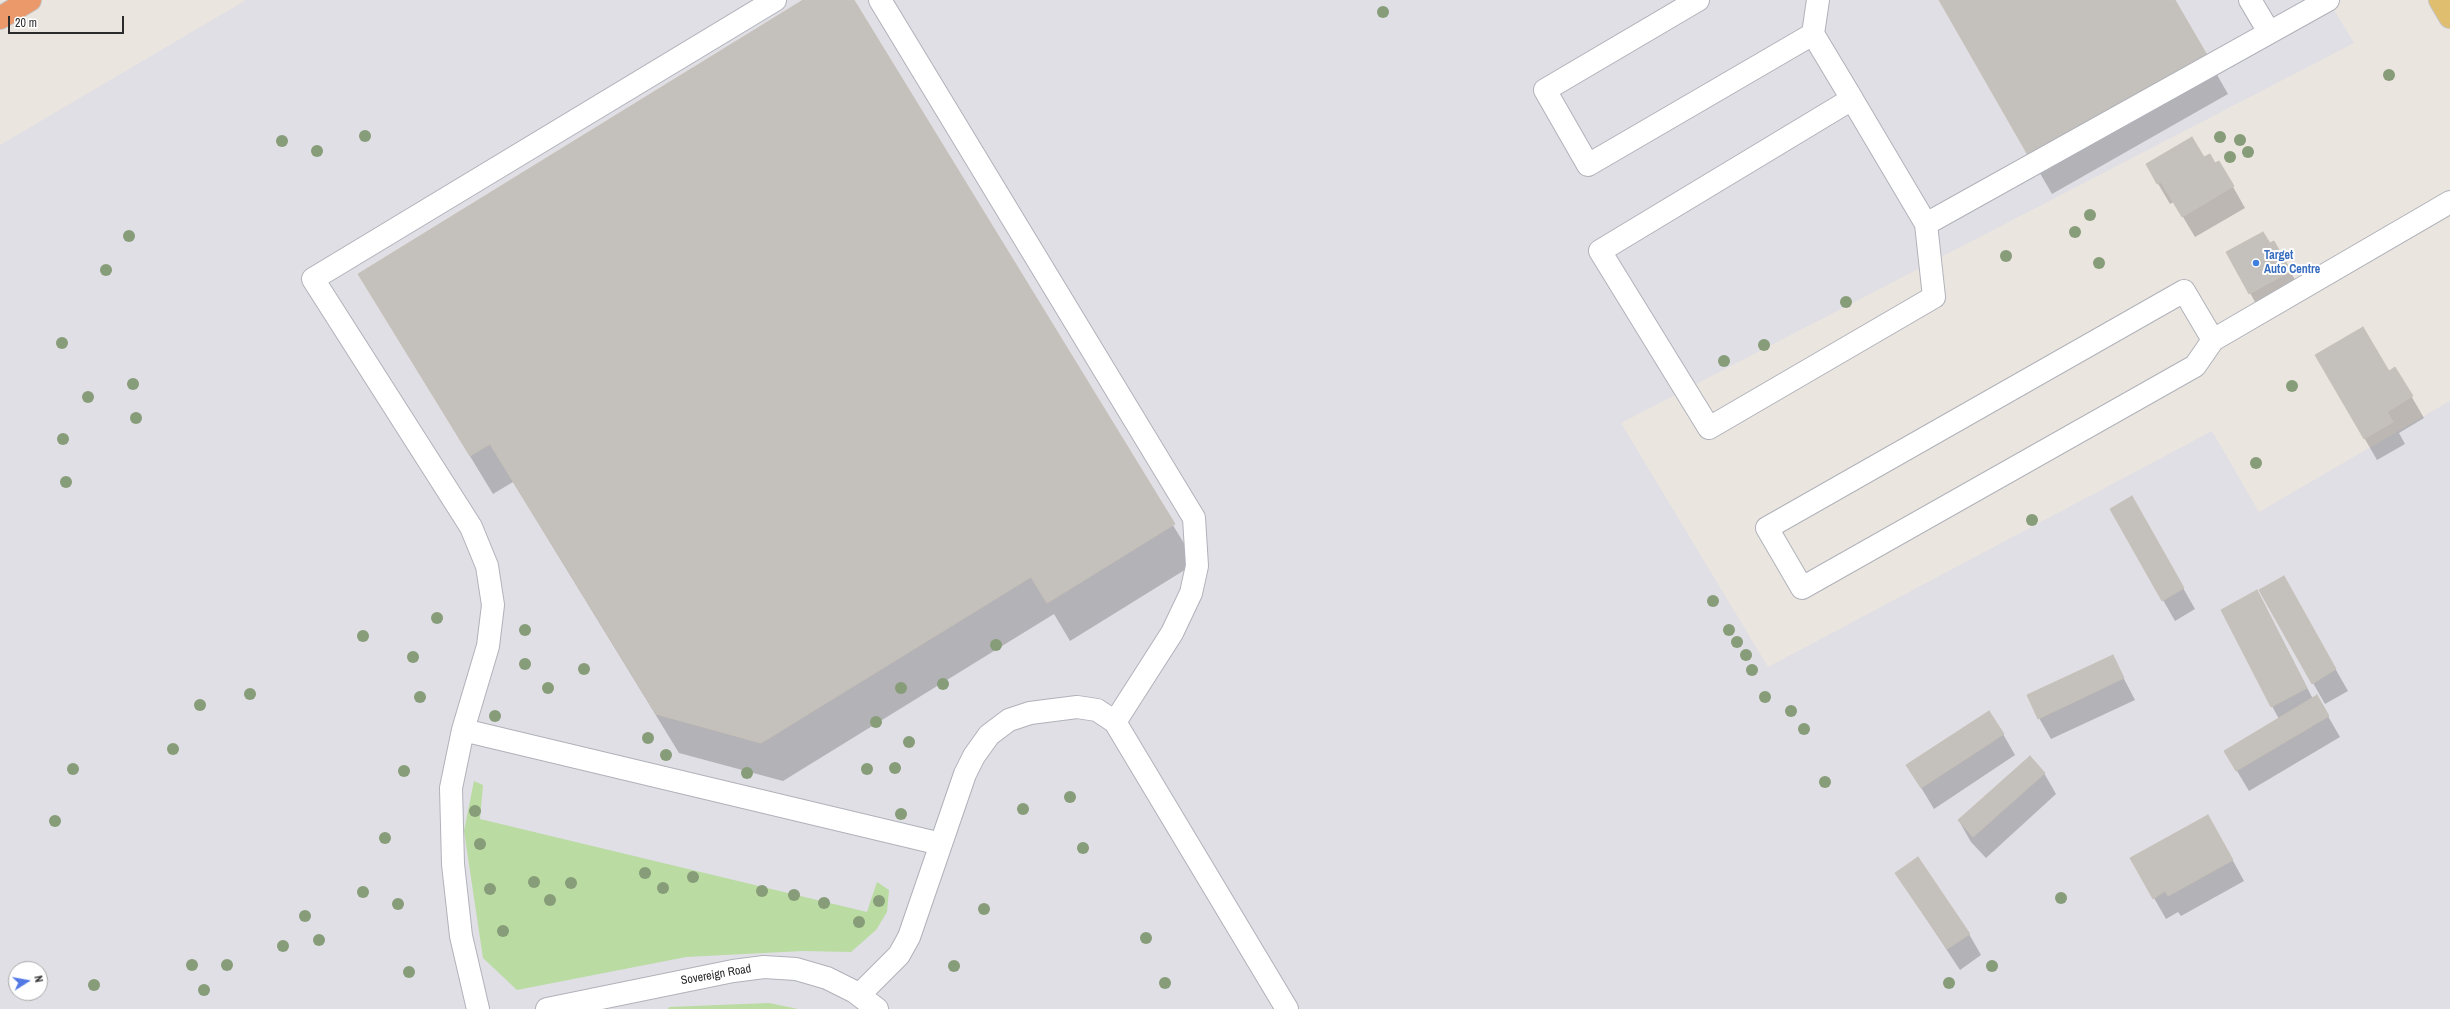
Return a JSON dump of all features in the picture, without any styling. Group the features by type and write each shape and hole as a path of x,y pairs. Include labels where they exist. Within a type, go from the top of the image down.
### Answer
{"highway":[{"path":"0,18 30,0"}],"main road":[{"path":"2440,0 2450,17"}],"street":[{"path":"478,1009 462,936 453,864 451,788 464,730 488,646 493,605 487,566 471,527 313,279 775,0"},
{"path":"880,0 1194,518 1196,566 1191,593 1172,633 1115,722"},
{"path":"1698,0 1545,90 1588,165 1813,34"},
{"path":"1818,0 1813,34 1852,99 1926,224 1934,297 1709,428 1600,251 1852,99"},
{"path":"2250,0 2269,32"},
{"path":"1926,224 2328,0"},
{"path":"2214,340 2184,291 1766,528 1802,588 2195,366 2214,340 2450,202"},
{"path":"860,996 899,955 909,937 965,774 974,756 989,735 1009,720 1054,708 1077,707 1097,710 1115,722 1287,1009"},
{"path":"464,730 941,844"},
{"name":"Sovereign Road","path":"547,1009 624,1001 733,970 764,967 796,969 816,975 841,985 860,996 877,1009"}],"shaded area":[{"path":"246,0 2328,0 2354,43 1621,423 1768,667 2212,431 2259,512 2450,401 2450,1009 0,1009 0,145"}],"green space":[{"path":"474,781 483,785 480,819 867,912 877,882 889,890 887,912 876,930 851,952 803,951 686,957 517,990 483,958 464,831"},
{"path":"769,1003 798,1009 668,1009 669,1007"}],"building":[{"path":"803,0 854,0 1175,524 1047,603 1031,577 761,743 656,714 490,444 470,456 358,274"},
{"path":"1939,0 2175,0 2207,55 2029,157"},
{"path":"2192,137 2204,157 2210,154 2215,163 2219,161 2234,186 2182,217 2161,182 2157,184 2146,164"},
{"path":"2263,232 2270,243 2274,241 2291,271 2249,294 2226,252"},
{"path":"2363,327 2389,371 2395,367 2413,396 2387,412 2393,422 2364,439 2315,355"},
{"path":"2132,496 2184,588 2162,601 2110,509"},
{"path":"2284,576 2336,669 2312,684 2259,590"},
{"path":"2257,590 2307,688 2271,707 2221,610"},
{"path":"2113,655 2124,678 2038,719 2027,695"},
{"path":"2317,695 2329,716 2236,771 2224,751"},
{"path":"1989,711 2004,734 1921,788 1906,765"},
{"path":"2030,756 2045,773 1973,837 1958,820"},
{"path":"2208,815 2233,860 2168,896 2165,891 2153,899 2130,858"},
{"path":"1918,857 1970,934 1947,949 1895,873"}],"place":[{"name":"Target Auto Centre","path":"2256,263"}]}
